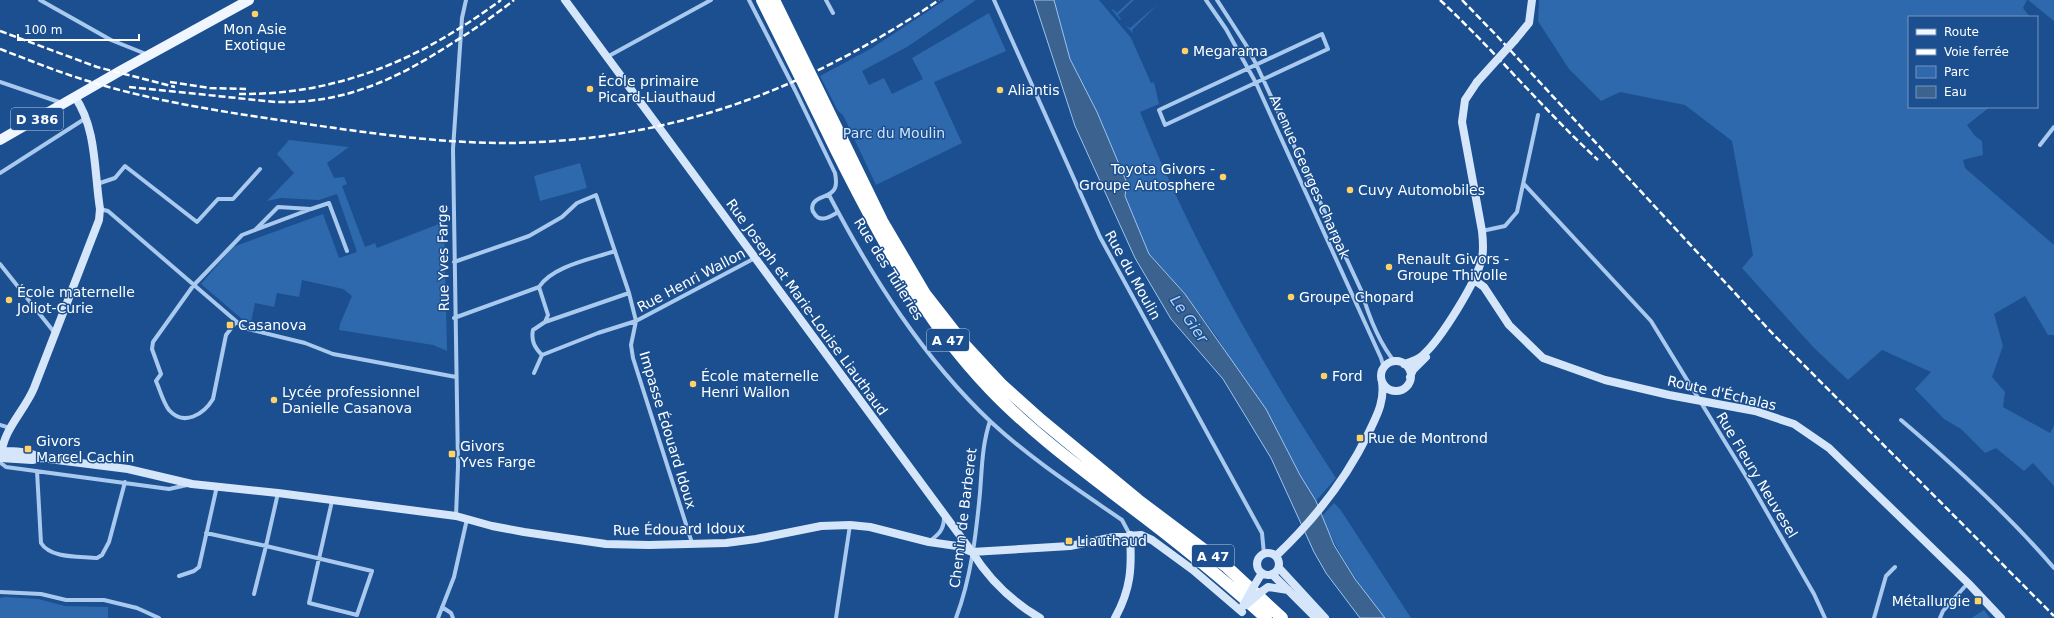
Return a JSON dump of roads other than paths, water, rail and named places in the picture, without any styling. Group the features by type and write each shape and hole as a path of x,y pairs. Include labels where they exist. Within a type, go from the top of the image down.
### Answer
{"highway":[{"path":"756,0 763,13 775,27"},
{"name":"A 47","path":"762,0 873,224 895,264 934,323 963,360 989,389 1025,423 1068,459 1217,575 1266,618"},
{"name":"A 47","path":"774,0 896,248 925,294 964,344 1002,385 1041,420 1138,500 1227,567 1282,618"},
{"path":"778,0 803,58"}],"main road":[{"name":"D 386","path":"0,140 74,97 249,0"},
{"name":"Rue Joseph et Marie-Louise Liauthaud","path":"565,0 981,566 1000,590 1018,605 1040,618"},
{"path":"1276,556 1286,547 1331,496 1357,456 1381,406 1384,390 1382,382 1382,372 1384,368 1395,362 1404,364 1420,358 1430,348 1450,319 1482,260 1484,245 1482,231 1462,122 1465,100 1477,82 1516,40 1529,23 1532,0"},
{"path":"1,454 10,428 33,390 54,332 99,220 100,209 89,124 74,97"},
{"name":"Route d'Échalas","path":"1473,279 1484,287 1509,325 1543,358 1605,380 1699,401 1755,411 1794,424 1829,448 1968,583 2001,618"},
{"path":"1381,406 1392,395 1407,386 1413,370 1426,357 1430,348"},
{"path":"1404,364 1407,367 1410,377"},
{"path":"1382,382 1389,390 1399,391"},
{"name":"Rue Édouard Idoux","path":"1,454 32,460 41,458 128,469 192,484 278,493 456,516 524,532 606,544 649,545 726,543 756,539 821,526 850,525 870,527 929,542 957,546 972,552"},
{"path":"1115,618 1124,602 1129,585 1130,535"},
{"path":"972,552 1070,546 1130,535 1141,535 1152,540 1193,570 1243,610"},
{"path":"1262,573 1257,562 1264,554 1270,553 1276,556 1279,561 1279,568 1326,618"},
{"path":"1272,574 1279,568"},
{"path":"1243,610 1262,573"},
{"path":"1262,573 1272,574 1316,618"},
{"path":"1243,610 1268,587 1288,590"}],"street":[{"path":"40,0 111,40 149,55"},
{"name":"Rue Yves Farge","path":"456,516 458,466 454,318 453,149 462,18 466,0"},
{"path":"607,57 710,0"},
{"path":"749,0 835,173 835,189 830,195 816,200 812,206 813,212 818,217 824,219 838,212"},
{"path":"826,0 833,14"},
{"name":"Rue du Moulin","path":"994,0 1100,237 1262,533 1264,554"},
{"name":"Avenue Georges Charpak","path":"1206,0 1226,29 1256,83 1381,358 1384,368"},
{"name":"Avenue Georges Charpak","path":"1217,0 1256,64 1264,80 1358,284 1388,354 1395,362"},
{"path":"1322,34 1328,49 1165,125 1159,110 1256,64 1322,34"},
{"path":"0,82 64,103"},
{"path":"1482,231 1500,228 1508,223 1517,212 1538,115"},
{"path":"0,173 86,118"},
{"path":"2040,145 2054,127"},
{"path":"97,184 115,178 125,166 197,222 218,199 233,199 260,169"},
{"name":"Rue Fleury Neuvesel","path":"1524,184 1651,321 1803,574 1825,618"},
{"path":"454,262 529,236 562,217 577,203 596,195 629,293 636,321"},
{"name":"Rue des Tuileries","path":"830,195 838,212 897,311 935,361 990,421 1027,453 1122,520 1130,535"},
{"path":"236,322 226,334 213,399 208,406 195,417 186,418 178,416 170,410 156,381 161,374 152,349 153,342 193,286 242,235 329,203 346,251"},
{"path":"254,230 278,207 311,209"},
{"path":"100,209 108,211 193,286 244,328 255,333 304,343 332,354 456,377"},
{"path":"454,318 539,287 545,278 556,271 615,251"},
{"name":"Rue Henri Wallon","path":"542,355 598,333 636,321 755,258"},
{"path":"0,264 54,332"},
{"path":"539,287 548,315 545,322"},
{"path":"534,372 542,355 536,349 532,338 533,330 545,322 629,293"},
{"name":"Impasse Édouard Idoux","path":"636,321 631,345 633,358 692,544"},
{"path":"1901,420 1957,468 2029,538 2054,568"},
{"name":"Chemin de Barberet","path":"956,618 965,593 980,494 984,440 990,421"},
{"path":"0,425 10,428"},
{"path":"1,454 1,463 6,467 169,489 192,484"},
{"path":"38,471 41,543 45,550 56,554 97,558 102,556 109,542 125,482"},
{"path":"179,576 194,571 199,567 218,486"},
{"path":"254,594 278,493"},
{"path":"206,534 266,546 319,558 372,571 357,614 309,603 319,558 332,501"},
{"path":"929,542 940,534 944,526 944,515"},
{"path":"438,618 454,577 467,519"},
{"path":"836,618 850,525"},
{"path":"1874,618 1886,576 1895,567"},
{"path":"1940,618 1943,611 1968,583"},
{"path":"0,592 41,594 66,600 104,600 137,608 159,618"},
{"path":"442,607 450,613 453,618"}],"water":[{"name":"Le Gier","path":"1034,0 1054,0 1070,59 1097,112 1127,183 1125,196 1149,254 1185,294 1266,409 1300,475 1316,501 1334,545 1355,579 1385,618 1360,618 1326,573 1314,552 1271,458 1223,379 1171,319 1135,258 1075,126"}],"railway":[{"path":"239,94 276,93 311,88 378,70 440,40 501,0"},
{"path":"129,87 276,102 301,102 348,94 370,87 412,67 470,32 514,0"},
{"path":"0,49 88,81 140,95 220,111 403,137 480,143 566,140 624,133 680,121 734,105 787,85 838,60 889,32 939,0"},
{"path":"1440,0 1598,160"},
{"path":"1462,0 1772,333 2054,616"},
{"path":"0,31 97,67 175,87"},
{"path":"170,82 210,88 246,89"}],"place":[{"name":"Mon Asie Exotique","path":"255,14"},
{"name":"Megarama","path":"1185,51"},
{"name":"École primaire Picard-Liauthaud","path":"590,89"},
{"name":"Aliantis","path":"1000,90"},
{"name":"Toyota Givors - Groupe Autosphere","path":"1223,177"},
{"name":"Cuvy Automobiles","path":"1350,190"},
{"name":"Renault Givors - Groupe Thivolle","path":"1389,267"},
{"name":"Groupe Chopard","path":"1291,297"},
{"name":"École maternelle Joliot-Curie","path":"9,300"},
{"name":"Casanova","path":"230,325"},
{"name":"Ford","path":"1324,376"},
{"name":"École maternelle Henri Wallon","path":"693,384"},
{"name":"Lycée professionnel Danielle Casanova","path":"274,400"},
{"name":"Rue de Montrond","path":"1360,438"},
{"name":"Givors Marcel Cachin","path":"28,449"},
{"name":"Givors Yves Farge","path":"452,454"},
{"name":"Liauthaud","path":"1069,541"},
{"name":"Métallurgie","path":"1978,601"}],"park label":[{"name":"Parc du Moulin","path":"894,133"}]}
